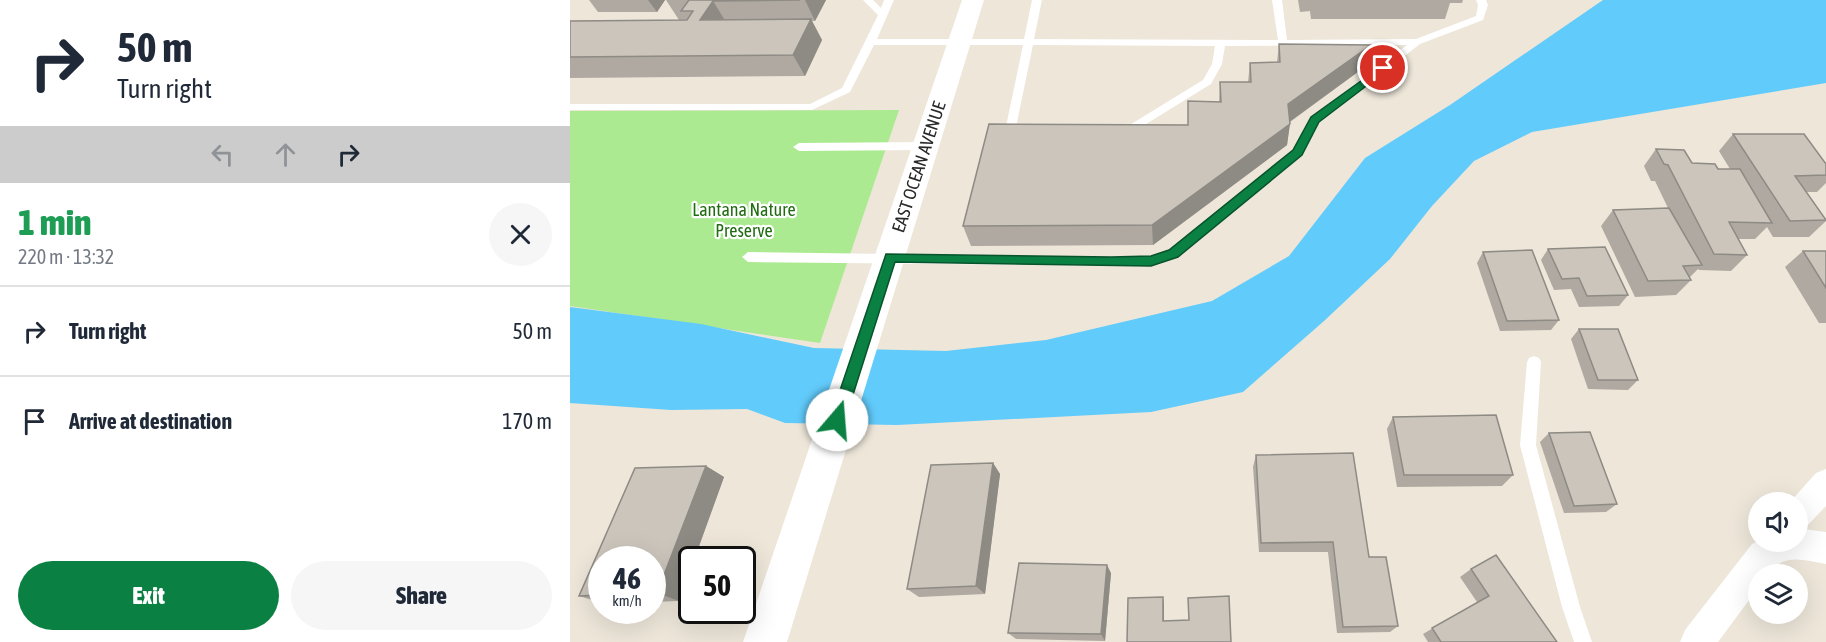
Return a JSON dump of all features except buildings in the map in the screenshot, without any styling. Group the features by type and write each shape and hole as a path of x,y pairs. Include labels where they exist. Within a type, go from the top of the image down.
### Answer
{"main road":[{"name":"EAST OCEAN AVENUE","path":"765,642 973,0"}],"street":[{"path":"1808,504 1826,483"},
{"path":"1808,545 1826,548"},
{"path":"1697,642 1763,555 1769,552"}],"lane":[{"path":"868,0 883,15"},
{"path":"570,107 812,107 846,90 871,42 889,0"},
{"path":"1032,131 1010,131 1037,0"},
{"path":"1276,0 1283,43"},
{"path":"748,257 890,257 1111,262 1151,261 1173,254 1298,152 1314,120 1417,42 1480,18 1483,5 1481,0"},
{"path":"871,42 1220,44 1417,42"},
{"path":"1108,130 1130,130 1207,82 1217,64 1220,44"},
{"path":"799,147 925,146"},
{"path":"1534,362 1528,445 1571,607 1583,642"}],"green space":[{"name":"Lantana Nature Preserve","path":"899,110 820,343 570,306 570,111"}],"water":[{"path":"1603,0 1826,0 1826,83 1532,132 1474,161 1432,206 1390,259 1243,392 1151,412 897,425 785,423 747,409 671,410 570,403 570,307 701,324 814,348 946,351 1046,340 1212,301 1289,256 1365,158 1450,105"}],"route":[{"path":"837,420 890,257 1111,262 1151,261 1173,254 1298,152 1314,120 1383,68"}]}
